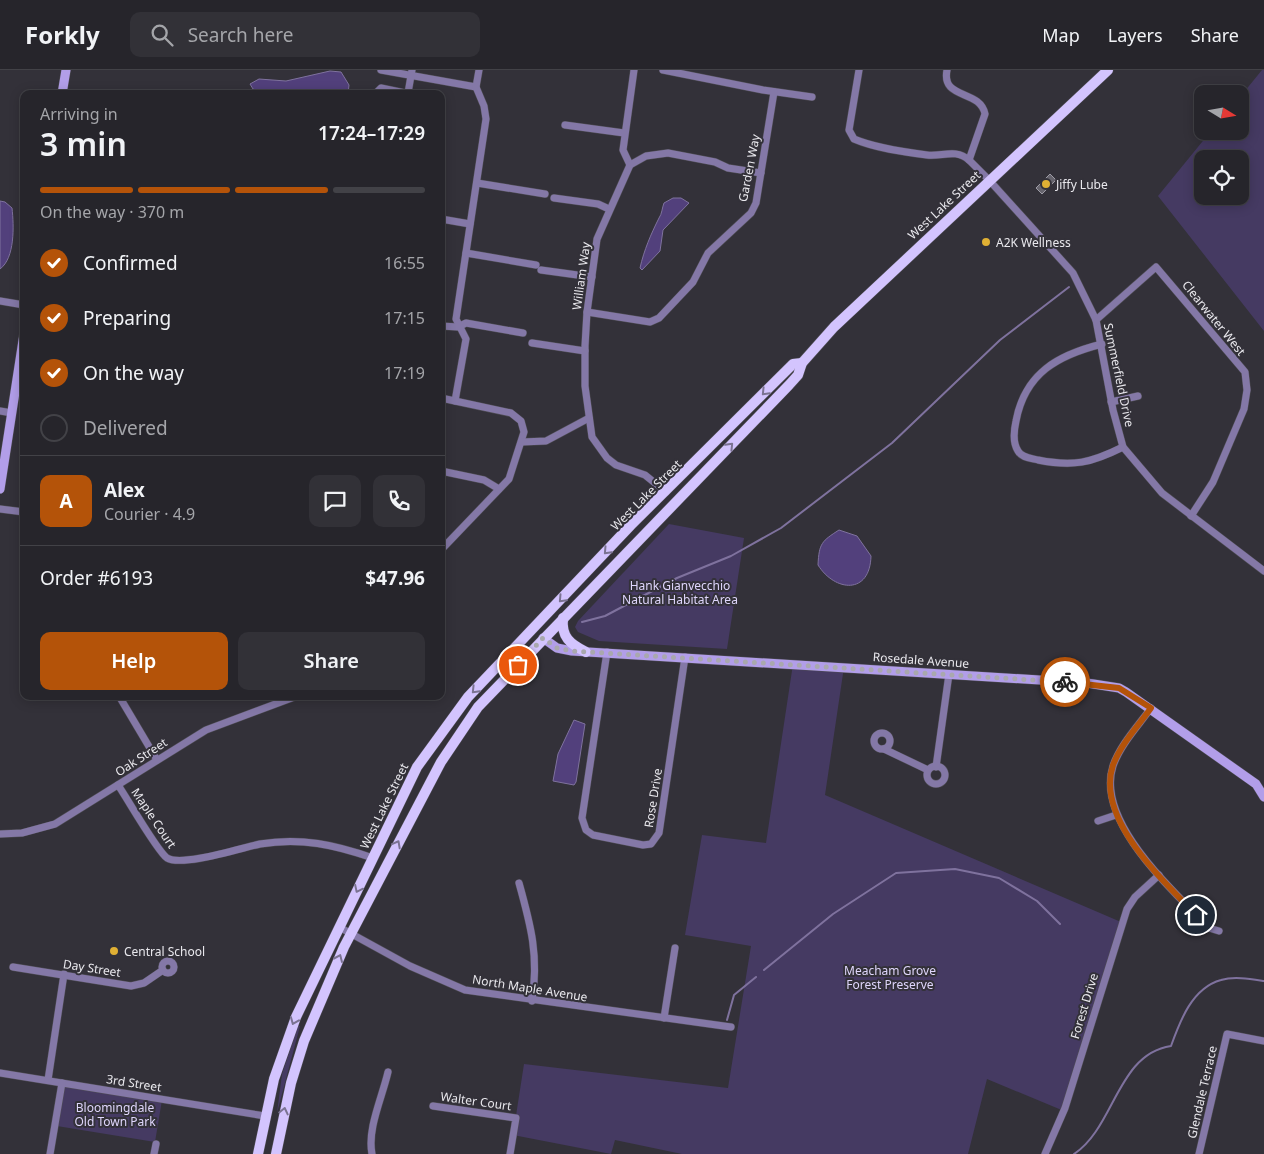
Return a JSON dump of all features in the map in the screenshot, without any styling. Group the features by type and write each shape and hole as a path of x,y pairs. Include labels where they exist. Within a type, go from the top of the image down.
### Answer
{"main road":[{"name":"West Lake Street","path":"276,1154 291,1083 304,1041 350,933 458,734 478,707 789,385 798,375 802,364 834,327 1108,70"},
{"name":"West Lake Street","path":"258,1154 265,1116 283,1050 296,1016 417,767 468,697 793,364 802,364"},
{"path":"563,618 562,626 565,637 571,644 586,652"},
{"path":"534,629 543,638"}],"street":[{"path":"63,90 66,70"},
{"path":"381,70 411,73 476,87"},
{"path":"455,401 466,339 456,319 486,119 484,106 476,87 479,70"},
{"path":"634,70 622,150 630,165 653,154 668,153 715,162 728,168 761,173"},
{"path":"663,70 774,92 812,97"},
{"path":"859,70 848,130 854,139 927,155 960,154 968,160 985,114 984,108 981,102 952,89 946,77 947,70"},
{"path":"409,90 411,73"},
{"name":"Garden Way","path":"587,312 646,322 659,318 697,278 708,253 751,213 756,203 774,92"},
{"path":"565,125 624,133"},
{"name":"Summerfield Drive","path":"968,160 989,180 1073,273 1096,320 1123,447 1149,480 1191,516 1263,569"},
{"name":"William Way","path":"630,165 598,239 587,312 585,386 592,437 607,458 616,465 645,475 666,492"},
{"path":"477,183 545,194"},
{"path":"554,198 598,204 610,209"},
{"path":"445,220 470,224"},
{"path":"466,253 592,278"},
{"name":"Clearwater West","path":"1096,320 1156,267 1245,372 1244,409 1207,493 1191,516"},
{"path":"0,301 20,304"},
{"path":"445,326 458,326 466,323 524,333"},
{"path":"532,344 585,351"},
{"path":"1102,344 1080,350 1059,359 1031,384 1019,404 1014,435 1017,450 1022,456 1062,464 1091,461 1123,447"},
{"path":"0,489 20,360"},
{"path":"1112,402 1138,396"},
{"path":"445,399 514,414 521,420 524,432 510,479 445,546"},
{"path":"0,411 12,413"},
{"path":"522,442 546,441 589,418"},
{"path":"445,472 484,480 499,489"},
{"path":"0,510 20,512"},
{"name":"Rosedale Avenue","path":"543,638 557,648 586,652 949,674 1119,688 1151,708 1256,784 1264,797"},
{"name":"Rose Drive","path":"607,652 582,818 586,830 593,835 643,844 651,844 660,833 685,657"},
{"path":"936,767 949,674"},
{"path":"120,700 157,760"},
{"name":"Oak Street","path":"0,834 22,833 55,824 206,730 278,700"},
{"path":"1151,708 1124,745 1112,768 1110,779 1116,815 1129,839 1159,875 1208,928 1219,931"},
{"path":"884,749 928,770 936,767 941,769 944,779 940,783 934,784 929,781 927,776 928,770"},
{"name":"Maple Court","path":"118,785 162,854 173,860 190,861 262,844 292,840 325,843 373,858"},
{"path":"1098,821 1116,815"},
{"name":"Forest Drive","path":"1045,1154 1065,1108 1127,909 1135,897 1159,875"},
{"path":"519,884 535,948 536,978 532,1001"},
{"name":"North Maple Avenue","path":"339,927 456,987 478,993 731,1027"},
{"path":"664,1018 675,948"},
{"name":"Day Street","path":"13,966 131,986 144,983 163,970"},
{"path":"48,1080 64,974"},
{"name":"Glendale Terrace","path":"1199,1154 1226,1034 1264,1041"},
{"path":"372,1154 372,1125 380,1104 388,1072"},
{"name":"3rd Street","path":"0,1073 265,1116"},
{"path":"50,1154 62,1083"},
{"name":"Walter Court","path":"433,1106 516,1118 510,1154"},
{"path":"154,1154 156,1144"}],"green space":[{"path":"1264,70 1264,331 1158,196 1194,152 1194,205 1249,205 1249,150 1196,150 1204,140 1249,140 1249,86"},
{"name":"Hank Gianvecchio Natural Habitat Area","path":"669,524 744,538 727,649 599,641 578,632 575,627 578,621"},
{"name":"Meacham Grove Forest Preserve","path":"793,664 844,667 825,795 1121,922 1064,1111 987,1079 968,1154 682,1154 615,1140 611,1154 513,1135 524,1064 728,1088 751,946 685,935 702,835 766,843"},
{"path":"298,1026 300,1026 277,1113 282,1074"},
{"name":"Bloomingdale Old Town Park","path":"64,1085 162,1100 155,1142 57,1126"}],"shaded area":[{"path":"330,71 341,72 349,85 348,90 255,90 250,84 259,79 286,81"},
{"path":"673,198 681,198 689,203 663,230 660,251 642,270 640,268 644,255 661,215 664,203"},
{"path":"0,201 5,202 12,208 13,224 11,250 5,264 0,269"},
{"path":"839,530 857,536 871,556 865,578 858,583 850,585 833,580 818,565 822,543"},
{"path":"574,720 585,724 574,785 553,781 558,754"}],"building":[{"name":"Jiffy Lube","path":"1050,174 1056,180 1042,194 1036,188"}],"waterway":[{"path":"582,622 605,616 677,578 731,556 781,528 892,443 1000,340 1069,287"},
{"path":"764,970 833,914 896,873 955,869 999,878 1037,901 1060,924"},
{"path":"727,1020 734,995 756,977"},
{"path":"1074,1154 1088,1142 1099,1127 1127,1077 1139,1062 1153,1052 1171,1046 1183,1016 1202,990 1211,984 1231,978 1264,981"}],"way so far":[{"path":"518,665 543,638 557,648 572,651 1065,682"}],"place":[{"name":"Jiffy Lube","path":"1046,184"},
{"name":"A2K Wellness","path":"986,242"},
{"name":"Central School","path":"114,951"}],"route":[{"path":"1065,682 1119,688 1151,708 1124,745 1112,768 1110,779 1116,815 1129,839 1196,915"}]}
